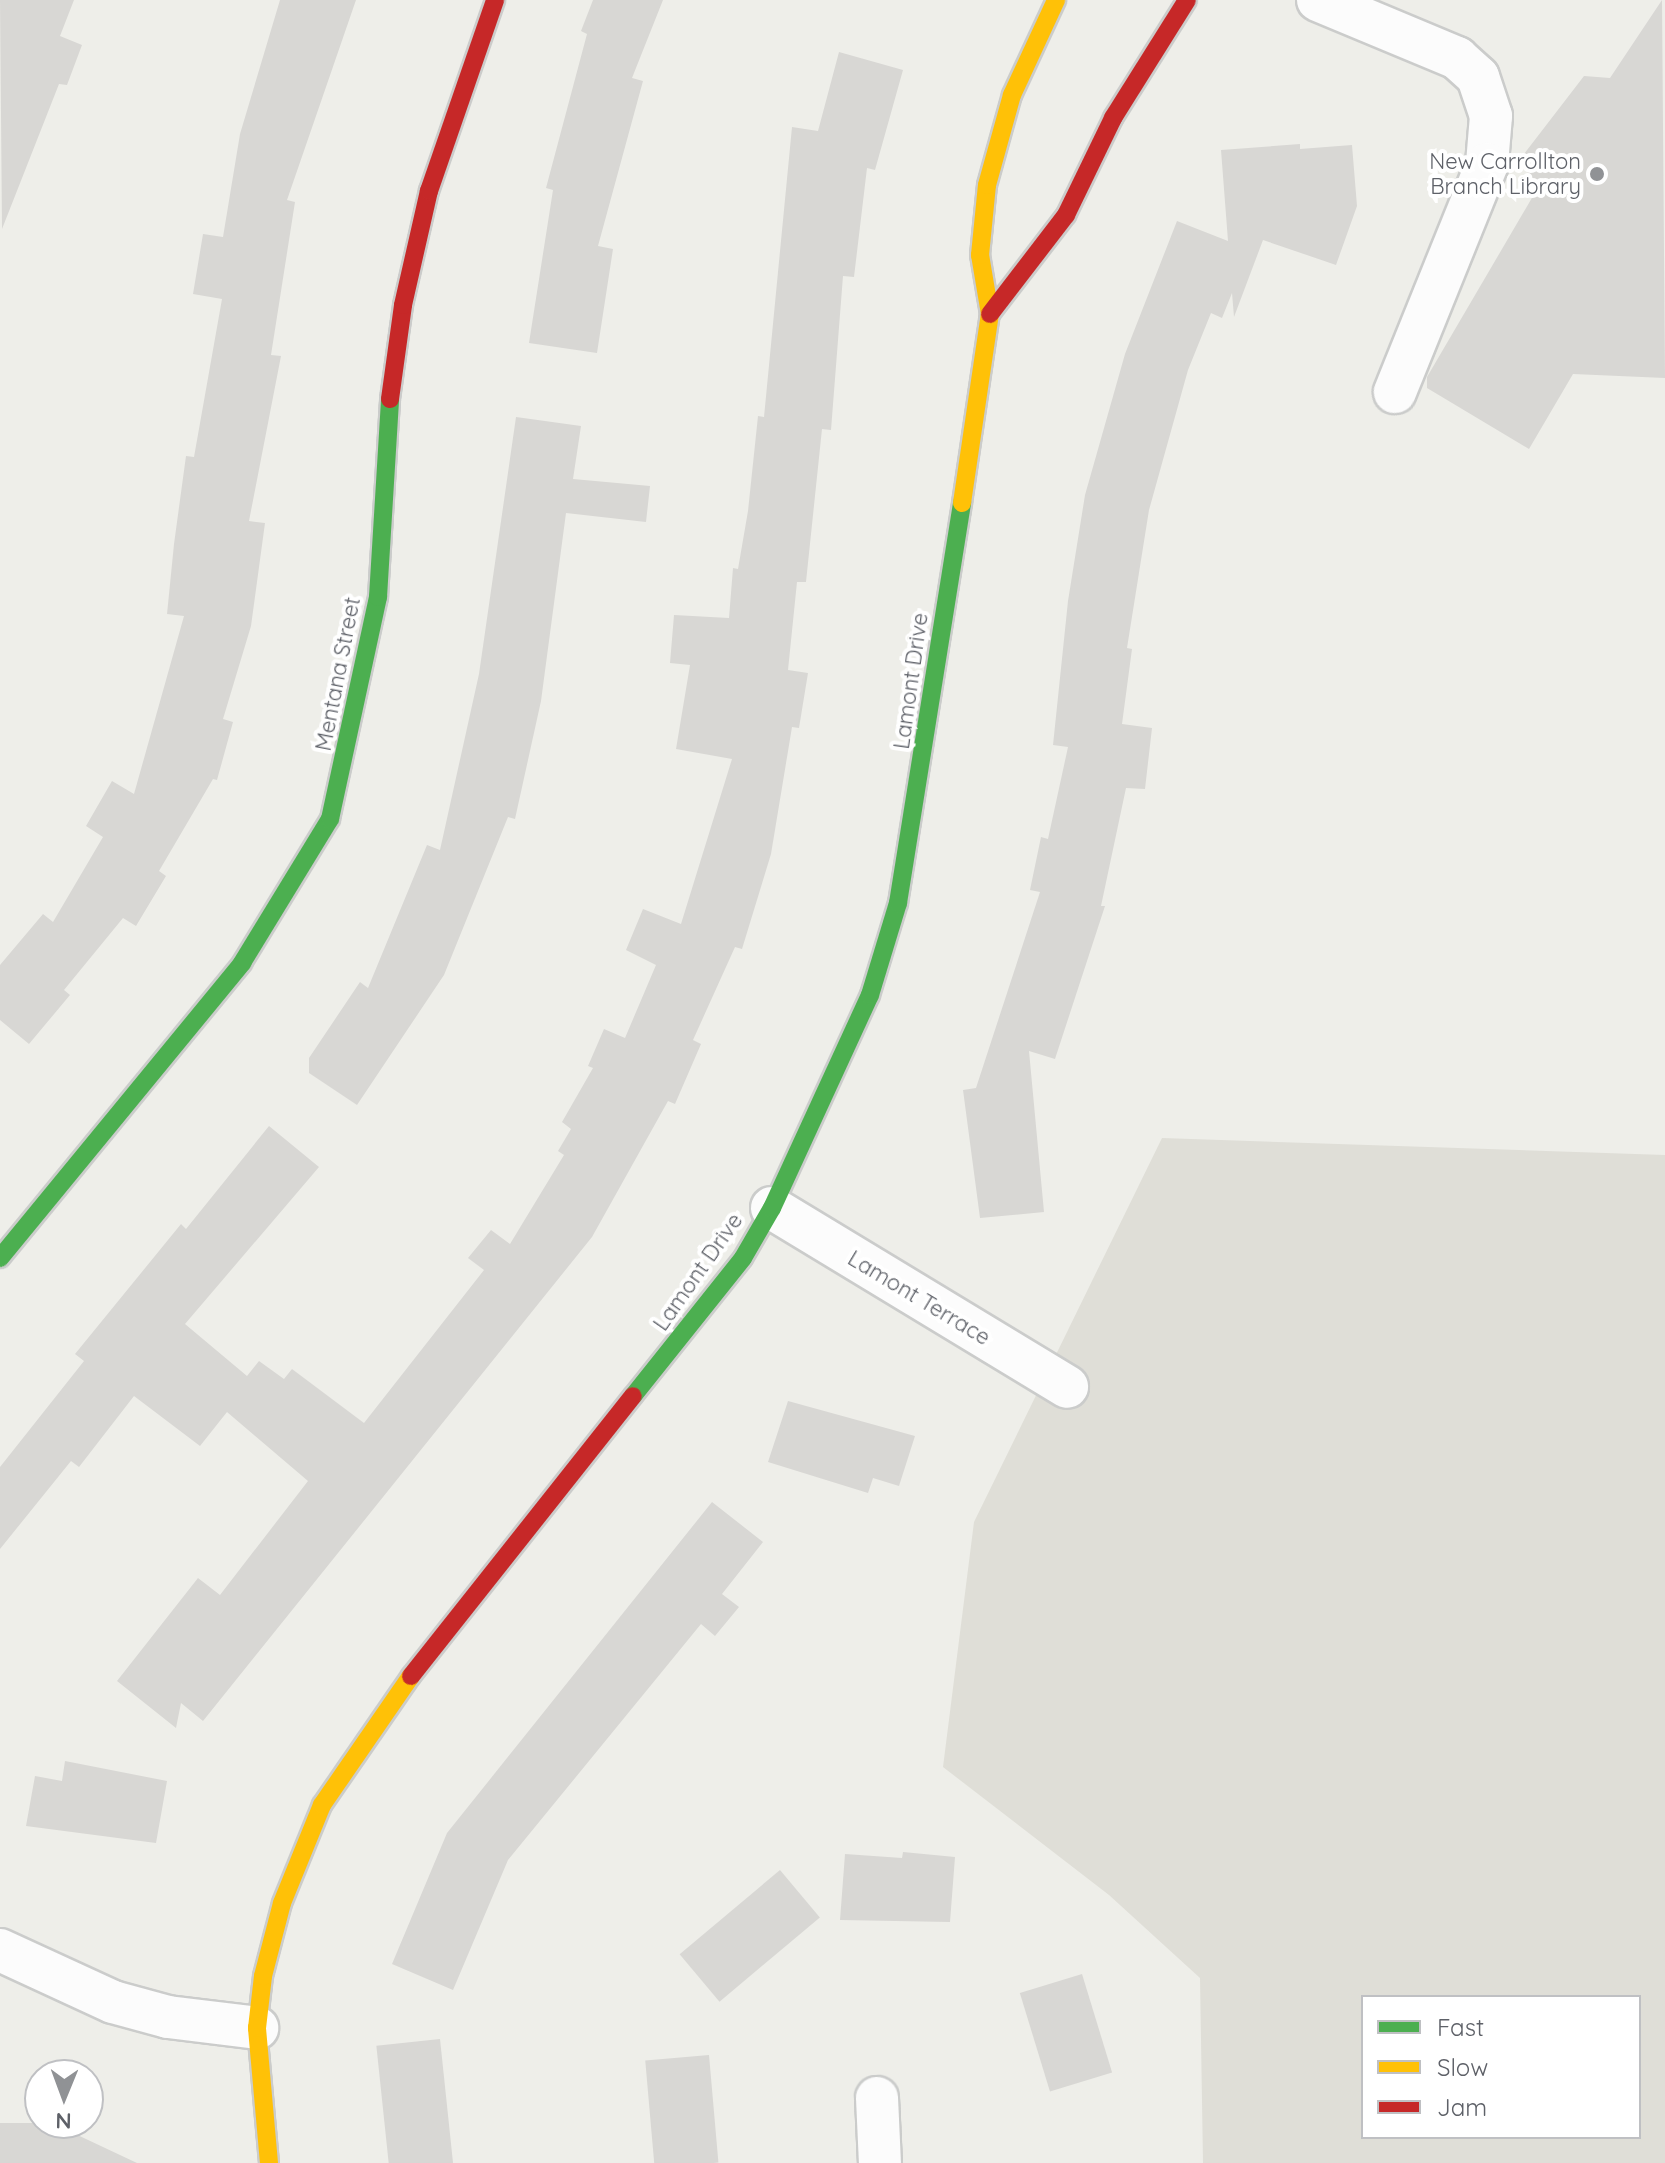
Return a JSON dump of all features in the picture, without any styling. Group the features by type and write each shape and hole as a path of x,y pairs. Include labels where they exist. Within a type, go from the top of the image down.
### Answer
{"street":[{"name":"Mentana Street","path":"0,1258 242,963 330,819 350,745 378,597 386,430 403,305 429,191 495,0"},
{"name":"Lamont Drive","path":"269,2163 257,2028 263,1976 282,1903 322,1805 352,1756 718,1293 772,1208 870,995 898,903 922,774 990,314 980,255 987,185 1012,95 1056,0"},
{"name":"Lamont Drive","path":"990,314 1066,215 1113,118 1187,0"},
{"path":"1318,0 1457,58 1478,77 1491,116 1487,164 1395,392"},
{"name":"Lamont Terrace","path":"772,1208 1067,1387"},
{"path":"0,1950 113,2002 168,2017 257,2028"},
{"path":"877,2098 880,2163"}],"shaded area":[{"path":"1162,1138 1665,1155 1665,2163 1203,2163 1200,1978 1109,1895 943,1767 974,1522"}],"building":[{"path":"0,0 74,0 60,36 82,45 67,85 59,84 2,229"},
{"path":"280,0 356,0 287,200 295,202 271,355 281,356 249,521 265,523 251,626 223,719 233,722 217,780 213,779 159,871 166,876 136,926 123,918 64,990 70,995 29,1044 0,1020 0,965 43,914 53,922 103,837 86,826 112,781 134,794 184,616 167,614 174,544 186,456 194,457 222,299 193,294 203,234 223,237 240,134"},
{"path":"593,0 663,0 632,78 643,81 598,246 613,249 597,353 529,343 553,190 546,188 587,34 581,31"},
{"name":"New Carrollton Branch Library","path":"1662,0 1665,378 1573,374 1529,449 1427,388 1427,377 1536,191 1521,158 1584,76 1610,78"},
{"path":"839,52 903,70 875,170 867,168 854,277 843,276 831,430 822,429 806,582 797,582 788,670 808,673 799,728 792,727 771,854 742,949 735,947 693,1040 701,1044 675,1104 668,1101 592,1237 203,1721 181,1703 176,1728 117,1681 198,1578 220,1595 308,1481 227,1412 200,1446 134,1396 79,1467 71,1461 0,1549 0,1467 84,1361 75,1354 181,1224 186,1229 269,1126 319,1167 185,1324 247,1376 259,1361 284,1379 292,1369 364,1423 484,1270 468,1258 491,1230 510,1244 564,1155 558,1151 571,1129 562,1122 593,1068 588,1066 604,1029 625,1038 656,965 626,950 643,909 681,924 732,759 676,749 690,665 670,663 674,615 729,618 733,568 738,569 748,511 758,416 764,417 792,127 818,131"},
{"path":"1300,144 1300,149 1352,145 1357,206 1336,265 1263,240 1234,317 1232,293 1222,318 1211,313 1188,370 1149,510 1127,648 1132,649 1122,724 1152,728 1145,789 1126,788 1101,906 1105,906 1055,1059 1029,1051 1044,1212 980,1218 963,1090 976,1088 1040,892 1030,890 1041,837 1048,839 1068,747 1053,745 1068,601 1085,495 1125,354 1177,221 1228,241 1221,150"},
{"path":"516,417 581,426 573,479 650,486 646,522 566,513 541,701 515,819 508,817 444,975 357,1105 309,1073 309,1058 360,982 368,988 427,845 440,850 479,674"},
{"path":"788,1401 915,1436 899,1486 873,1478 868,1493 768,1462"},
{"path":"712,1502 763,1542 722,1594 739,1607 715,1636 701,1624 508,1860 453,1990 392,1964 447,1833"},
{"path":"65,1761 167,1781 156,1843 26,1826 35,1776 62,1781"},
{"path":"903,1852 955,1857 950,1922 840,1920 845,1854 902,1858"},
{"path":"780,1870 820,1917 720,2002 680,1954"},
{"path":"1082,1974 1112,2072 1050,2092 1020,1993"},
{"path":"440,2039 453,2163 389,2163 376,2046"},
{"path":"709,2055 718,2163 654,2163 645,2061"},
{"path":"0,2123 24,2123 24,2139 86,2139 137,2163 0,2163"}],"traffic: fast":[{"path":"0,1258 242,963 330,819 378,597 390,399"},
{"path":"633,1396 743,1258 772,1208 870,995 898,903 962,503"}],"traffic: slow":[{"path":"962,503 990,314 980,255 987,185 1012,95 1056,0"},
{"path":"269,2163 257,2028 263,1976 282,1903 322,1805 411,1676"}],"traffic: jam":[{"path":"390,399 403,305 429,191 495,0"},
{"path":"990,314 1066,215 1113,118 1187,0"},
{"path":"411,1676 633,1396"}],"place":[{"name":"New Carrollton Branch Library","path":"1597,174"}]}
